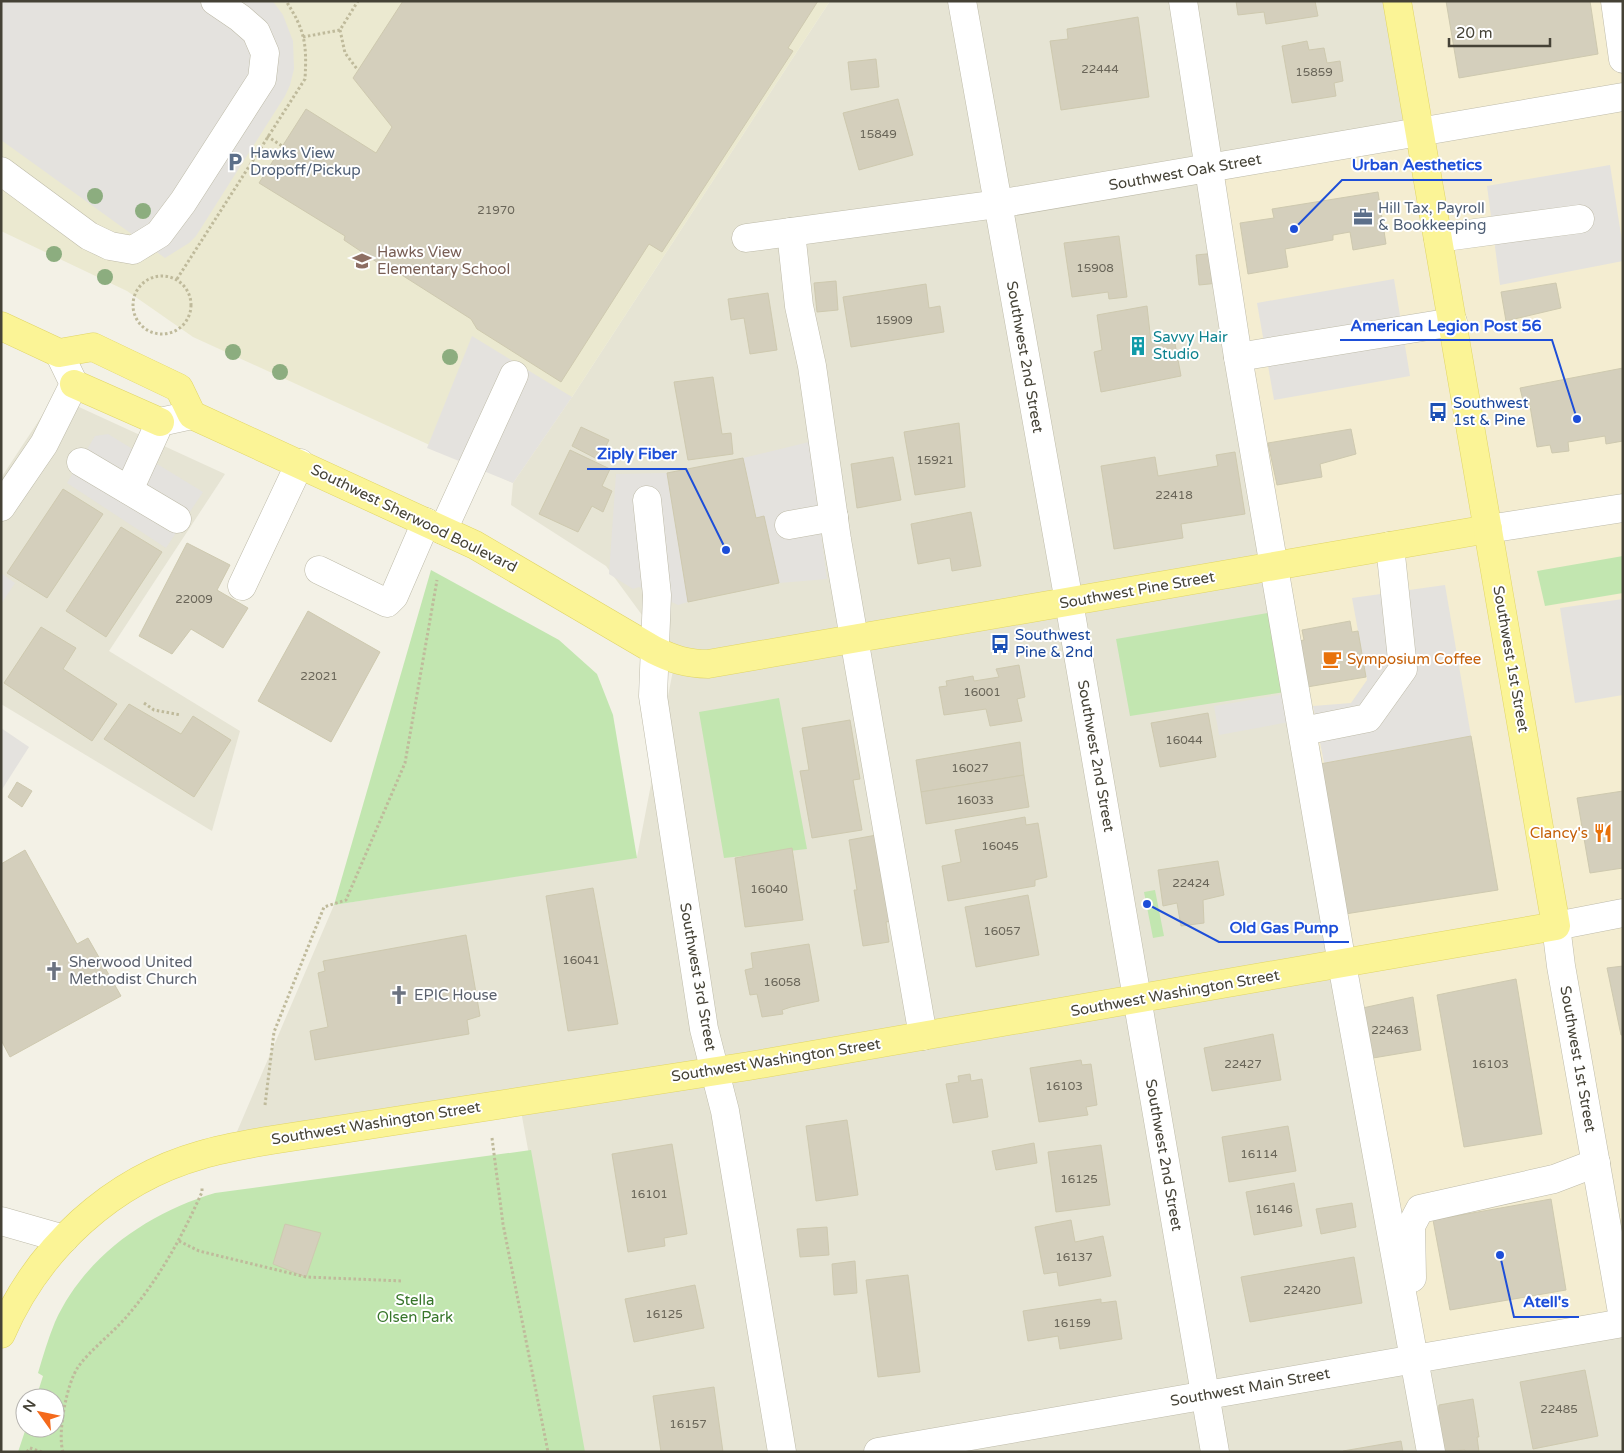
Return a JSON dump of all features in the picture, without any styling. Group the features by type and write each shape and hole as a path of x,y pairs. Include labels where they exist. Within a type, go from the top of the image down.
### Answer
{"main road":[{"name":"Southwest 1st Street","path":"1397,1 1556,926"},
{"path":"1,326 59,353 93,347 179,388 192,415"},
{"path":"74,384 160,422"},
{"name":"Southwest Sherwood Boulevard","path":"192,415 434,526 520,570 654,650"},
{"name":"Southwest Pine Street","path":"654,650 675,660 692,664 708,664 1488,530"},
{"name":"Southwest Washington Street","path":"1,1334 22,1292 64,1238 89,1214 136,1182 201,1155 272,1140 715,1071 923,1036 1556,926"}],"street":[{"path":"1,171 89,236 110,246 133,250 159,234 184,202 262,79 265,53 256,32 240,18 215,1"},
{"name":"Southwest 2nd Street","path":"962,1 1069,602 1215,1452"},
{"path":"1183,1 1238,357 1342,964 1416,1359 1431,1452"},
{"path":"1615,1 1623,59"},
{"name":"Southwest Oak Street","path":"746,238 998,204 1623,97"},
{"path":"1438,238 1580,219"},
{"path":"791,232 799,306 812,366 854,639 923,1036"},
{"path":"1238,357 1453,322"},
{"path":"1,507 44,444 74,384 59,353"},
{"path":"319,570 387,603 394,596 434,526 514,375"},
{"path":"129,490 160,422 192,415"},
{"path":"81,462 177,519"},
{"path":"242,586 300,463"},
{"name":"Southwest 3rd Street","path":"647,500 657,595 653,696 704,1029 725,1111 782,1452"},
{"name":"Southwest Pine Street","path":"1488,530 1623,508"},
{"path":"789,525 834,517"},
{"path":"1303,731 1368,718 1403,669 1390,546"},
{"name":"Southwest Washington Street","path":"1556,926 1623,913"},
{"name":"Southwest 1st Street","path":"1556,926 1623,1318"},
{"path":"1416,1359 1412,1326 1411,1226 1420,1209 1554,1179 1596,1163"},
{"path":"1,1221 64,1238"},
{"name":"Southwest Main Street","path":"878,1452 1623,1323"}],"path":[{"path":"357,70 345,53 340,30 358,1"},
{"path":"303,37 340,30"},
{"path":"267,136 282,146"},
{"path":"160,275 177,279 185,286 191,305 184,324 166,334 147,330 139,324 132,307 137,289 143,282 160,275"},
{"path":"265,1105 274,1032 324,907 346,900 405,763 438,577"},
{"path":"144,703 154,710 181,715"},
{"path":"487,1105 504,1224 548,1452"},
{"path":"62,1452 61,1429 71,1381 78,1368 130,1314 179,1241 202,1192 201,1155"},
{"path":"179,1241 198,1251 306,1276 403,1281"},
{"path":"27,1452 30,1448 34,1448 42,1452"}],"shaded area":[{"name":"Hawks View Elementary School","path":"1,1 830,1 572,397 513,483 193,337 127,291 1,231"},
{"path":"1,1 272,1 275,4 283,15 293,41 294,69 290,85 285,96 196,236 189,243 165,258 1,140"},
{"path":"830,1 1397,1 1623,1323 1623,1452 583,1452 519,1100 230,1148 334,905 637,857 675,660 606,566 511,505 513,483 572,397"},
{"path":"1397,1 1623,1 1623,1323 1413,1359 1208,168 1420,133"},
{"path":"1610,165 1623,247 1623,261 1500,285 1487,186"},
{"path":"1394,279 1410,376 1274,400 1257,303"},
{"path":"472,336 572,397 513,483 427,448"},
{"path":"55,396 225,474 109,651 240,731 212,831 1,704 1,478"},
{"path":"108,434 203,492 166,548 67,483 95,436"},
{"path":"809,442 827,579 779,583 764,517 756,518 743,458"},
{"path":"667,473 688,602 678,605 639,587 633,589 609,574 616,474"},
{"path":"1,573 15,583 1,604"},
{"path":"1445,585 1471,736 1324,763 1313,706 1351,703 1367,680 1352,598"},
{"path":"1623,599 1623,695 1575,703 1560,608"},
{"path":"1285,694 1289,722 1219,735 1214,706"},
{"path":"1,728 29,747 1,791"}],"green space":[{"path":"1623,556 1623,593 1545,606 1537,571"},
{"path":"431,570 559,640 597,674 613,715 637,858 334,905"},
{"path":"1274,612 1285,692 1130,716 1116,639"},
{"path":"779,698 807,849 724,858 699,712"},
{"path":"1155,890 1164,936 1153,938 1144,892"},
{"name":"Stella Olsen Park","path":"531,1150 585,1452 18,1452 23,1438 65,1438 65,1388 39,1388 43,1376 38,1373 55,1322 68,1298 83,1277 101,1257 143,1225 166,1212 215,1193"}],"building":[{"name":"Hawks View Elementary School","path":"403,1 818,1 788,48 793,51 662,252 649,244 561,382 477,329 471,319 397,272 396,275 344,240 345,236 259,183 306,109 376,153 392,127 353,78"},
{"path":"1236,1 1315,1 1318,16 1266,24 1264,12 1238,15"},
{"path":"1446,1 1590,1 1598,54 1459,78"},
{"path":"1138,17 1149,97 1061,110 1050,41 1068,39 1067,29"},
{"path":"1307,41 1309,50 1324,48 1327,63 1340,61 1343,81 1334,83 1336,96 1292,103 1282,46"},
{"path":"876,59 879,87 851,90 848,62"},
{"path":"898,99 913,155 859,170 843,113"},
{"path":"1378,192 1386,244 1353,250 1350,232 1333,235 1333,240 1285,249 1288,267 1248,274 1240,223 1274,218 1272,209"},
{"path":"1119,236 1127,297 1109,299 1108,292 1072,297 1064,243"},
{"path":"1216,253 1219,283 1199,285 1196,255"},
{"path":"836,281 838,310 817,312 814,283"},
{"path":"1556,283 1561,308 1506,321 1501,292"},
{"path":"926,284 929,308 940,306 944,332 851,347 843,297"},
{"path":"768,293 777,350 750,354 744,318 731,320 728,299"},
{"name":"Savvy Hair Studio","path":"1147,306 1151,342 1174,338 1181,376 1101,392 1094,352 1102,350 1097,315"},
{"path":"1623,368 1623,441 1606,444 1605,436 1568,442 1569,451 1552,453 1550,445 1537,447 1530,406 1524,405 1520,388"},
{"path":"713,377 722,434 731,433 733,454 688,460 674,382"},
{"path":"959,423 965,487 915,495 904,432"},
{"path":"581,427 609,440 599,460 572,446"},
{"path":"1351,429 1356,454 1320,464 1322,477 1277,485 1268,443"},
{"path":"570,450 610,469 602,486 612,491 603,512 592,506 578,532 539,514"},
{"path":"1235,452 1245,514 1181,524 1183,538 1114,549 1101,466 1155,457 1158,476 1218,466 1216,455"},
{"path":"893,457 901,500 857,508 851,464"},
{"path":"743,458 756,518 764,516 779,583 688,602 667,473"},
{"path":"63,489 103,514 47,598 7,573"},
{"path":"971,512 981,566 952,571 950,558 918,564 911,524"},
{"path":"121,527 162,552 106,637 66,611"},
{"path":"187,543 230,565 217,590 248,608 223,648 191,629 172,654 139,636"},
{"path":"308,611 380,652 331,742 258,701"},
{"name":"Symposium Coffee","path":"1350,621 1352,632 1358,631 1366,677 1307,687 1299,641 1304,640 1302,630"},
{"path":"41,627 76,648 63,669 117,704 92,741 4,683"},
{"path":"1019,665 1025,697 1017,699 1022,721 990,726 986,709 944,715 939,687 947,686 946,681 973,676 974,681 999,677 996,669"},
{"path":"129,704 181,734 193,716 231,740 194,797 104,739"},
{"path":"1208,713 1216,757 1160,767 1151,723"},
{"path":"850,720 860,779 853,780 862,830 812,838 800,771 809,770 802,728"},
{"path":"1471,736 1498,890 1345,914 1320,764"},
{"path":"1020,742 1024,775 921,792 916,760"},
{"path":"1024,775 1029,807 926,824 921,792"},
{"path":"17,782 32,791 22,807 8,797"},
{"name":"Clancy's","path":"1623,791 1623,868 1590,873 1577,798"},
{"path":"1025,817 1026,825 1038,823 1047,877 1035,880 1035,886 948,901 942,866 961,862 955,830"},
{"path":"882,834 897,920 886,922 889,942 863,946 854,890 857,890 849,840"},
{"path":"792,848 803,920 745,927 735,858"},
{"name":"Sherwood United Methodist Church","path":"25,850 77,944 88,938 121,996 10,1057 1,1040 1,864"},
{"path":"1218,861 1224,895 1203,900 1204,923 1181,926 1177,903 1163,906 1158,870"},
{"path":"593,888 618,1024 568,1031 546,896"},
{"path":"1028,895 1039,955 976,967 965,907"},
{"name":"EPIC House","path":"466,935 480,1016 467,1020 469,1034 315,1060 310,1031 328,1027 318,973 325,971 323,961"},
{"path":"809,944 819,1001 782,1010 783,1014 762,1017 757,994 750,995 745,970 753,968 751,953"},
{"path":"1623,966 1623,1035 1621,1035 1607,968"},
{"path":"1516,979 1542,1134 1464,1147 1437,995"},
{"path":"1413,997 1421,1050 1367,1059 1358,1009"},
{"path":"1273,1034 1281,1080 1212,1091 1204,1048"},
{"path":"1081,1060 1082,1065 1091,1064 1097,1105 1086,1107 1088,1115 1039,1122 1030,1068"},
{"path":"970,1074 971,1081 982,1079 988,1117 953,1123 946,1084 959,1082 958,1076"},
{"path":"847,1120 858,1195 816,1201 806,1126"},
{"path":"1288,1126 1296,1171 1229,1182 1222,1137"},
{"path":"1034,1143 1037,1163 996,1170 992,1151"},
{"path":"672,1144 687,1234 664,1238 665,1246 628,1252 612,1154"},
{"path":"1101,1145 1110,1205 1056,1212 1048,1152"},
{"path":"1294,1183 1302,1226 1254,1235 1246,1192"},
{"path":"1551,1199 1566,1290 1450,1310 1433,1220"},
{"path":"1352,1203 1356,1227 1321,1234 1316,1209"},
{"path":"1071,1220 1075,1242 1103,1236 1111,1276 1059,1286 1057,1272 1044,1274 1035,1227"},
{"path":"285,1224 321,1233 306,1277 273,1264"},
{"path":"827,1227 829,1255 800,1257 797,1229"},
{"path":"1354,1257 1362,1303 1250,1322 1241,1277"},
{"path":"855,1261 857,1293 834,1295 832,1264"},
{"path":"908,1275 920,1372 878,1377 866,1280"},
{"path":"695,1285 704,1328 634,1342 625,1299"},
{"path":"1101,1299 1101,1303 1116,1301 1122,1339 1060,1349 1058,1336 1028,1341 1023,1311"},
{"path":"1585,1370 1598,1436 1533,1449 1520,1382"},
{"path":"714,1387 723,1452 661,1452 653,1396"},
{"path":"1473,1399 1479,1437 1477,1437 1479,1452 1465,1452 1465,1450 1436,1452 1439,1405"},
{"path":"1401,1441 1403,1452 1343,1452 1343,1451"}],"place":[{"name":"Hawks View Dropoff/Pickup","path":"235,162"},
{"name":"Hill Tax, Payroll & Bookkeeping","path":"1363,217"},
{"name":"Urban Aesthetics","path":"1294,229"},
{"name":"Hawks View Elementary School","path":"362,261"},
{"name":"Savvy Hair Studio","path":"1138,346"},
{"name":"Southwest 1st & Pine","path":"1438,412"},
{"name":"American Legion Post 56","path":"1577,419"},
{"name":"Ziply Fiber","path":"726,550"},
{"name":"Southwest Pine & 2nd","path":"1000,644"},
{"name":"Symposium Coffee","path":"1332,659"},
{"name":"Clancy's","path":"1603,833"},
{"name":"Old Gas Pump","path":"1147,904"},
{"name":"Sherwood United Methodist Church","path":"54,971"},
{"name":"EPIC House","path":"399,995"},
{"name":"Atell's","path":"1500,1255"}]}
